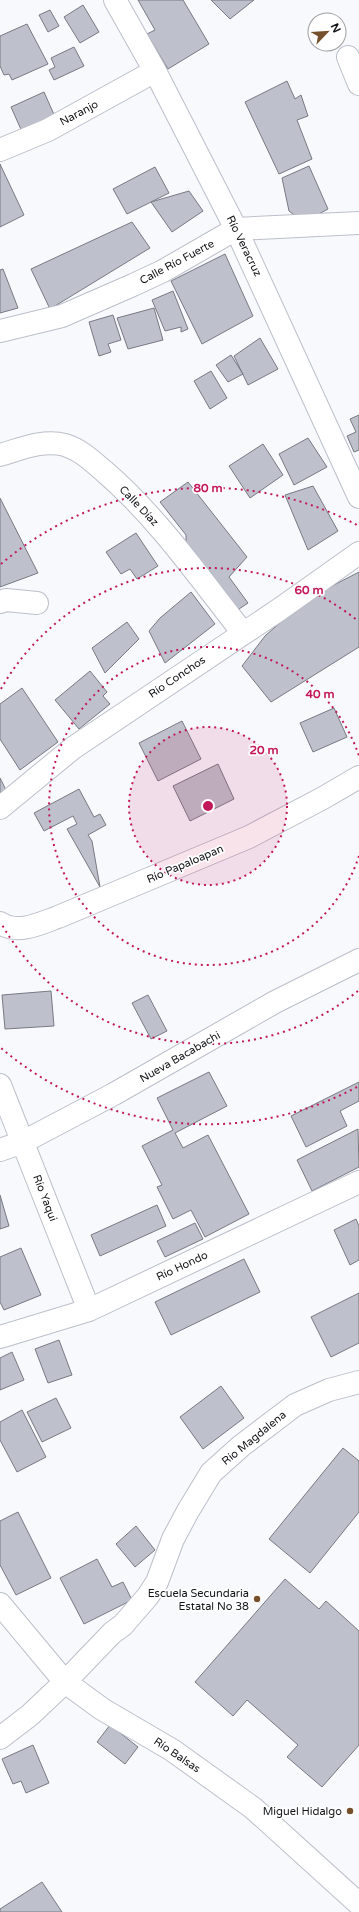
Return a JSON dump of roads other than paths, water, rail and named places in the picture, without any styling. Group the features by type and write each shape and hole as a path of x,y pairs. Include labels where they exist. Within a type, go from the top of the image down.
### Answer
{"street":[{"name":"Río Veracruz","path":"115,0 155,72 236,229 359,497"},
{"path":"348,57 359,84"},
{"name":"Naranjo","path":"0,150 48,130 155,72"},
{"name":"Calle Río Fuerte","path":"0,331 62,316 134,285 163,271 236,229 359,223"},
{"name":"Calle Díaz","path":"0,455 46,442 65,445 84,454 130,494 158,525 243,633"},
{"name":"Río Conchos","path":"0,808 73,748 359,553"},
{"path":"0,602 6,600 37,603"},
{"name":"Río Papaloapan","path":"1,924 27,928 87,905 249,837 359,777"},
{"name":"Nueva Bacabachi","path":"0,1150 23,1142 114,1094 275,1002 359,960"},
{"name":"Río Yaqui","path":"0,1085 89,1310"},
{"name":"Río Hondo","path":"0,1337 89,1310 359,1182"},
{"name":"Río Magdalena","path":"0,1738 30,1715 66,1682 112,1633 128,1619 148,1596 157,1582 173,1539 211,1473 241,1446 295,1405 329,1390 359,1382"},
{"name":"Río Balsas","path":"0,1604 66,1682 102,1708 172,1750 253,1808 359,1904"}],"place":[{"name":"Escuela Secundaria Estatal No 38","path":"257,1599"},
{"name":"Miguel Hidalgo","path":"350,1811"}]}
